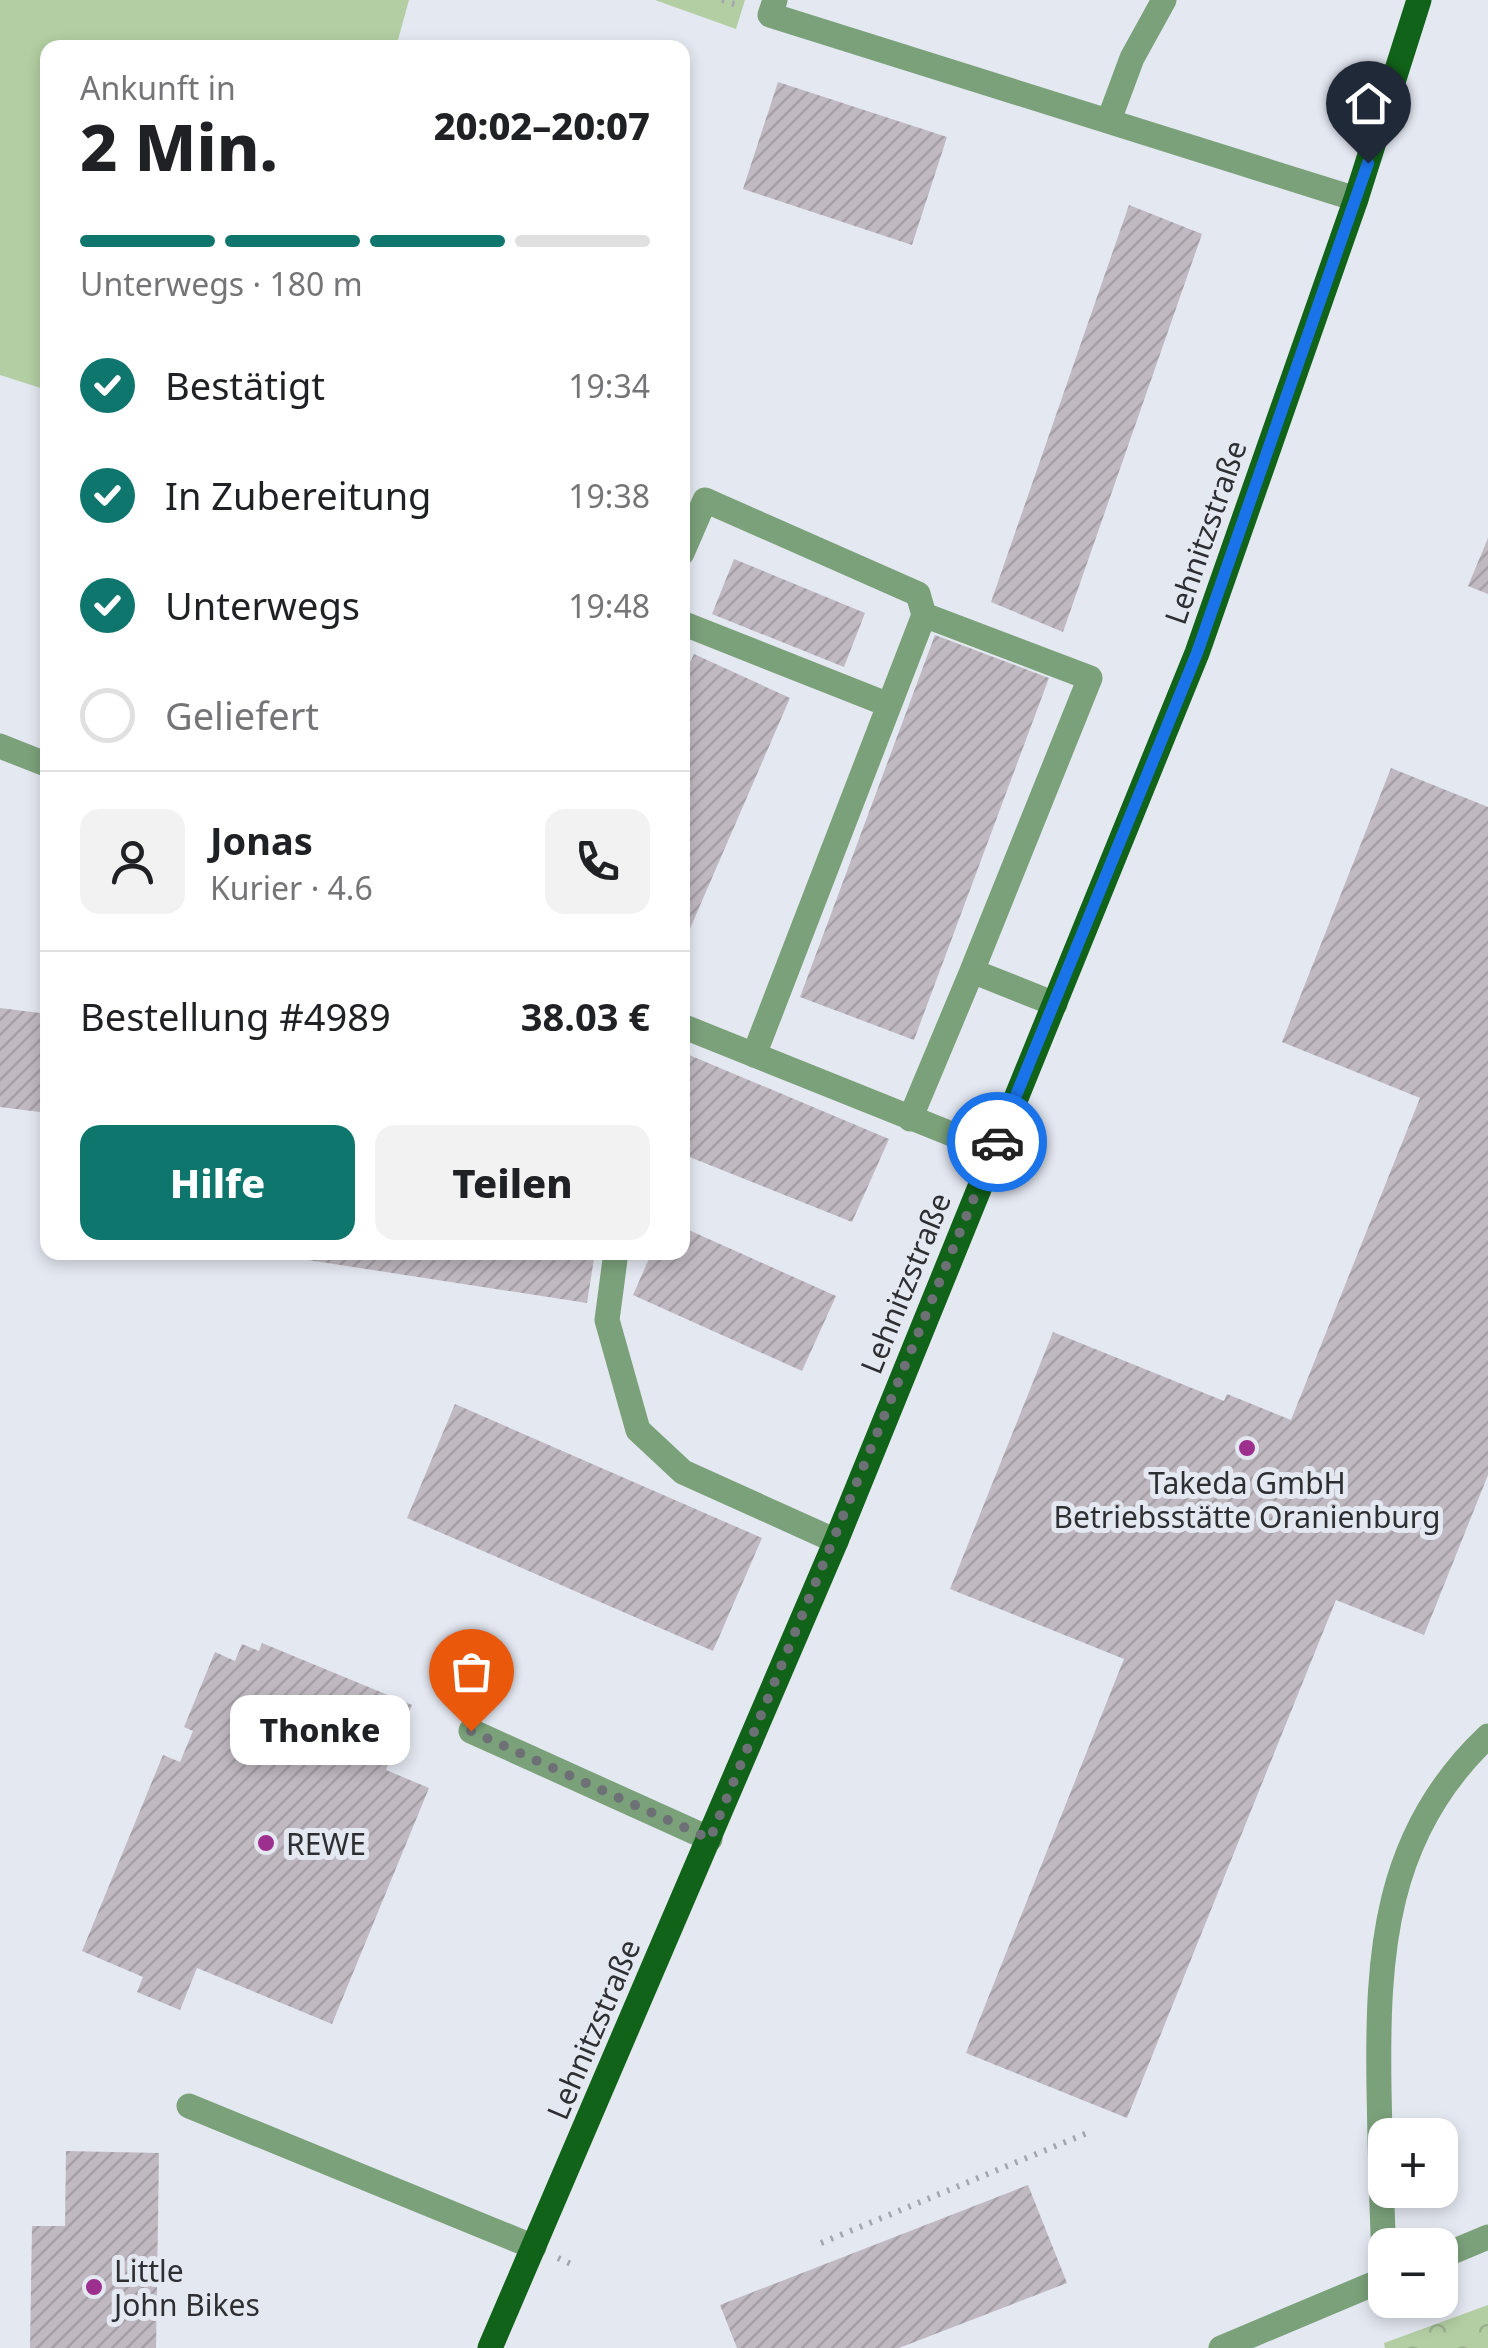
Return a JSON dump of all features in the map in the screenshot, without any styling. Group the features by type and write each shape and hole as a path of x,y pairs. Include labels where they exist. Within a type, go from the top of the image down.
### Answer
{"main road":[{"name":"Lehnitzstraße","path":"490,2348 836,1540 1197,653 1356,198 1419,0"}],"street":[{"path":"775,0 770,15 1356,198"},
{"path":"1109,120 1132,58 1164,0"},
{"path":"690,534 704,500 918,594 924,615 754,1056"},
{"path":"910,1118 1090,678 924,615"},
{"path":"690,626 889,705"},
{"path":"0,746 40,762"},
{"path":"972,971 1055,1004"},
{"path":"690,1029 994,1151"},
{"path":"615,1260 608,1320 638,1430 683,1472 836,1540"},
{"path":"471,1731 710,1839"},
{"path":"1384,2228 1378,2000 1384,1944 1402,1862 1419,1823 1445,1785 1488,1736"},
{"path":"189,2106 534,2247"},
{"path":"1458,2249 1488,2237"},
{"path":"1221,2348 1368,2286"}],"path":[{"path":"822,2243 1088,2133"}],"green space":[{"path":"0,0 409,0 398,40 40,40 40,388 0,375"},
{"path":"655,0 745,0 736,29"},
{"path":"1488,2305 1488,2348 1385,2348 1384,2343"}],"building":[{"path":"778,82 947,137 912,245 743,189"},
{"path":"1129,205 1202,234 1063,632 991,602"},
{"path":"1488,538 1488,594 1468,586"},
{"path":"734,559 865,613 844,667 712,614"},
{"path":"935,635 1049,678 914,1040 800,997"},
{"path":"694,654 790,698 690,929 690,663"},
{"name":"Takeda GmbH Betriebsstätte Oranienburg","path":"1391,768 1488,807 1488,1475 1424,1635 1336,1600 1127,2118 966,2053 1124,1659 950,1589 1053,1332 1224,1401 1227,1394 1291,1420 1420,1098 1282,1042"},
{"path":"0,1008 40,1013 40,1112 0,1107"},
{"path":"690,1055 889,1139 852,1222 690,1157"},
{"path":"690,1231 836,1296 802,1371 633,1295 648,1260 690,1260"},
{"path":"308,1260 594,1260 587,1303"},
{"path":"455,1404 762,1538 713,1651 407,1518"},
{"name":"REWE","path":"262,1643 412,1705 386,1770 429,1788 332,2024 197,1968 180,2010 137,1992 143,1977 82,1951 163,1755 180,1762 193,1731 184,1727 215,1652 235,1661 242,1644 259,1651"},
{"name":"Little John Bikes","path":"66,2151 159,2153 156,2348 30,2348 32,2226 65,2226"},
{"path":"1028,2185 1067,2283 899,2348 737,2348 720,2305"}],"way so far":[{"path":"471,1731 710,1839 997,1142"}],"place":[{"name":"Takeda GmbH Betriebsstätte Oranienburg","path":"1247,1448"},
{"name":"Thonke","path":"471,1731"},
{"name":"REWE","path":"266,1843"},
{"name":"Little John Bikes","path":"94,2287"}],"route":[{"path":"997,1142 1197,653 1368,163"}]}
